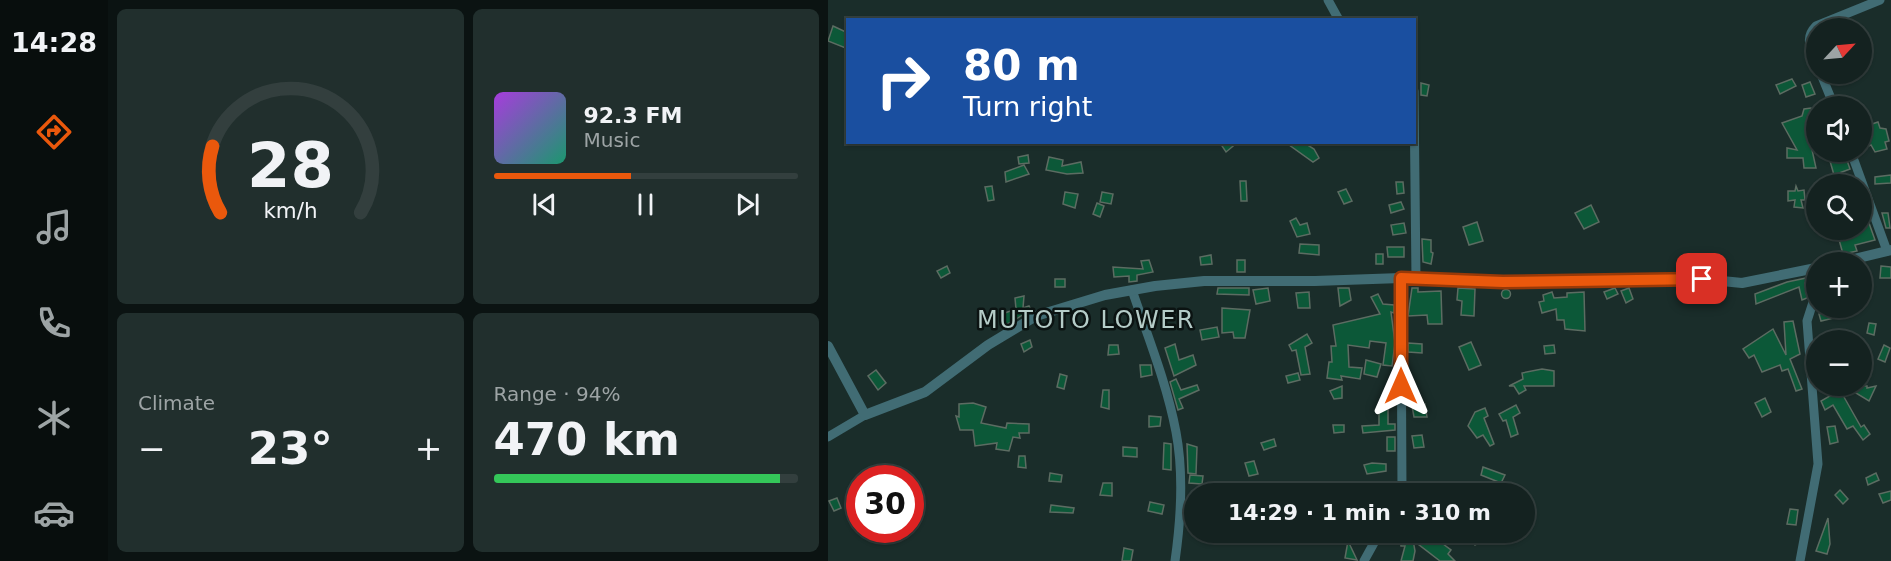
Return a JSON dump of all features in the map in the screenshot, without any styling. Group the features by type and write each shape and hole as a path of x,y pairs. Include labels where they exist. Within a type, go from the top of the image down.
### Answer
{"street":[{"path":"1328,0 1338,18"},
{"path":"1836,18 1880,0"},
{"path":"1415,144 1416,279"},
{"path":"1855,162 1889,251 1872,255"},
{"path":"828,438 865,415 925,392 988,345 1036,316 1105,295 1132,290 1204,280 1315,281 1401,278 1503,282 1702,279 1742,283 1806,270"},
{"path":"1401,278 1402,483"},
{"path":"1132,290 1163,382 1176,434 1180,498 1175,561"},
{"path":"1800,561 1818,464 1807,327 1808,318"},
{"path":"828,346 865,415"},
{"path":"1364,561 1374,543"}],"building":[{"path":"833,26 846,32 846,48 828,41"},
{"path":"1792,79 1796,86 1780,94 1776,85"},
{"path":"1421,83 1429,85 1427,96 1421,95"},
{"path":"1811,84 1815,94 1806,97 1802,85"},
{"path":"1806,109 1806,162 1815,162 1816,168 1804,168 1803,158 1787,158 1787,148 1797,150 1782,123 1802,116"},
{"path":"1878,122 1880,128 1886,129 1889,141 1885,142 1887,149 1875,152 1872,147 1872,124"},
{"path":"1224,144 1236,144 1226,152 1222,146"},
{"path":"1288,144 1306,144 1314,149 1319,158 1313,162"},
{"path":"1028,155 1029,163 1019,164 1018,157"},
{"path":"1049,157 1063,160 1062,166 1081,162 1083,173 1067,174 1046,170"},
{"path":"1830,162 1848,162 1850,169 1834,174"},
{"path":"1024,165 1029,174 1006,182 1005,172"},
{"path":"1891,175 1891,183 1875,184 1875,177"},
{"path":"1240,181 1246,181 1247,201 1241,201"},
{"path":"1396,182 1403,182 1404,193 1397,194"},
{"path":"992,186 994,200 988,201 985,187"},
{"path":"1796,186 1798,191 1804,190 1805,200 1801,200 1803,208 1794,207 1795,200 1788,201 1788,191 1795,191"},
{"path":"1346,189 1352,201 1344,204 1338,192"},
{"path":"1065,192 1078,194 1075,208 1063,204"},
{"path":"1102,192 1113,194 1111,204 1100,202"},
{"path":"1401,202 1404,209 1391,213 1389,205"},
{"path":"1097,203 1104,206 1100,217 1093,214"},
{"path":"1591,205 1599,222 1584,229 1575,213"},
{"path":"1882,213 1888,213 1890,228 1886,228"},
{"path":"1296,218 1300,225 1307,223 1310,234 1297,237 1290,221"},
{"path":"1477,222 1483,241 1469,245 1463,227"},
{"path":"1404,223 1406,233 1393,235 1391,225"},
{"path":"1872,232 1875,240 1855,245 1857,251 1842,252 1839,240 1872,240"},
{"path":"1422,239 1431,240 1431,252 1433,253 1431,264 1423,262"},
{"path":"1300,244 1319,245 1319,255 1299,253"},
{"path":"1387,247 1404,247 1404,257 1388,257"},
{"path":"1376,254 1383,254 1383,264 1376,264"},
{"path":"1211,255 1212,264 1201,265 1200,257"},
{"path":"1149,260 1153,272 1137,275 1137,281 1129,282 1129,276 1114,277 1113,267 1143,269 1141,261"},
{"path":"1237,260 1245,260 1245,272 1237,272"},
{"path":"947,266 950,273 941,278 937,271"},
{"path":"1881,266 1891,267 1891,278 1880,278"},
{"path":"1806,278 1806,298 1802,300 1799,287 1756,304 1755,294 1787,282"},
{"path":"1055,279 1065,279 1065,287 1055,287"},
{"path":"1218,288 1249,288 1249,295 1217,294"},
{"path":"1268,288 1270,301 1256,304 1253,290"},
{"path":"1338,288 1349,288 1351,300 1340,306"},
{"path":"1412,288 1418,288 1418,292 1441,291 1442,324 1428,324 1427,315 1408,316"},
{"path":"1458,288 1475,289 1474,316 1461,315 1462,301 1457,300"},
{"path":"1615,288 1618,294 1607,299 1604,292"},
{"path":"1629,288 1633,299 1626,303 1621,291"},
{"path":"1506,289 1511,294 1506,299 1501,294"},
{"path":"1309,292 1310,308 1298,308 1296,293"},
{"path":"1552,292 1554,298 1567,297 1567,293 1584,292 1585,331 1565,329 1564,320 1557,320 1556,309 1542,313 1539,302 1544,301 1543,295"},
{"path":"1378,294 1383,304 1394,305 1394,313 1391,312 1395,343 1392,366 1383,365 1386,343 1370,341 1369,348 1348,345 1349,367 1362,368 1360,379 1341,376 1342,380 1327,378 1329,362 1332,362 1331,346 1336,346 1333,325 1380,314 1371,297"},
{"path":"1024,296 1023,308 1029,306 1031,310 1006,325 1002,314 1016,309 1015,298"},
{"path":"1222,308 1250,310 1245,338 1234,338 1233,332 1222,333"},
{"path":"1793,321 1800,354 1790,359 1802,389 1796,391 1788,369 1782,371 1780,365 1762,372 1754,355 1749,358 1743,349 1773,329 1786,355 1784,322"},
{"path":"1869,323 1876,324 1874,335 1872,330 1868,330"},
{"path":"1217,327 1219,337 1202,340 1200,330"},
{"path":"1307,334 1312,343 1305,347 1310,374 1301,375 1296,350 1292,351 1289,345"},
{"path":"1030,340 1032,347 1024,352 1021,344"},
{"path":"1471,342 1481,365 1469,370 1459,347"},
{"path":"1408,343 1422,344 1422,353 1408,352"},
{"path":"1175,344 1179,360 1193,355 1196,365 1174,376 1165,348"},
{"path":"1109,345 1118,345 1119,354 1108,355"},
{"path":"1554,345 1555,353 1545,354 1544,346"},
{"path":"1884,345 1890,348 1885,362 1878,359"},
{"path":"1366,360 1381,364 1377,377 1364,374"},
{"path":"1140,365 1151,365 1152,375 1141,377"},
{"path":"1542,369 1554,371 1554,386 1524,386 1526,390 1519,394 1514,386 1509,386 1523,379 1522,373"},
{"path":"876,370 886,383 878,390 868,376"},
{"path":"1298,373 1300,380 1288,383 1286,376"},
{"path":"1060,374 1067,376 1064,389 1057,387"},
{"path":"1176,379 1181,390 1197,385 1199,390 1179,399 1183,408 1178,410 1170,382"},
{"path":"1342,386 1342,398 1334,399 1330,391"},
{"path":"1103,390 1109,390 1109,409 1101,407"},
{"path":"1830,396 1843,396 1861,427 1864,425 1870,434 1863,440 1853,426 1847,429 1833,405 1825,410 1821,401"},
{"path":"1861,396 1871,396 1869,401"},
{"path":"1765,398 1771,412 1762,417 1755,403"},
{"path":"973,403 986,407 981,423 1006,428 1007,423 1029,424 1029,433 1019,433 1020,438 1013,437 1009,451 996,449 997,443 975,446 973,430 960,430 956,416 959,417 959,404"},
{"path":"1425,404 1427,417 1414,417 1412,406"},
{"path":"1516,405 1520,413 1513,417 1518,434 1511,437 1506,420 1503,421 1499,414"},
{"path":"1485,408 1488,416 1484,418 1494,444 1490,446 1483,435 1477,438 1468,426 1475,412"},
{"path":"1379,409 1388,409 1388,424 1395,424 1395,430 1363,433 1362,426 1379,425"},
{"path":"1149,416 1161,417 1160,426 1149,427"},
{"path":"1333,425 1344,425 1344,432 1334,433"},
{"path":"1835,426 1838,442 1830,444 1827,427"},
{"path":"1422,435 1424,447 1414,448 1412,436"},
{"path":"1387,437 1395,437 1395,451 1387,451"},
{"path":"1274,439 1276,446 1264,450 1261,443"},
{"path":"1164,443 1171,444 1171,470 1163,469"},
{"path":"1187,444 1197,447 1196,474 1188,473"},
{"path":"1123,447 1137,448 1137,457 1123,456"},
{"path":"1019,456 1025,456 1026,468 1018,467"},
{"path":"1254,461 1258,474 1249,476 1245,463"},
{"path":"1386,464 1386,471 1367,474 1364,465"},
{"path":"1483,467 1505,475 1501,483 1481,475"},
{"path":"1050,473 1062,475 1061,482 1049,481"},
{"path":"1876,473 1879,480 1868,485 1866,478"},
{"path":"1190,475 1203,476 1202,483 1189,483"},
{"path":"1103,483 1112,483 1112,496 1100,495"},
{"path":"1840,490 1848,499 1843,504 1835,495"},
{"path":"1891,491 1891,500 1883,503 1879,494"},
{"path":"837,498 841,508 834,511 829,501"},
{"path":"1150,502 1164,505 1162,514 1148,511"},
{"path":"1051,505 1074,508 1073,513 1050,512"},
{"path":"1790,509 1798,510 1796,525 1787,524"},
{"path":"1828,518 1830,544 1827,554 1816,551"},
{"path":"1348,543 1349,543 1357,560 1345,558"},
{"path":"1401,543 1414,543 1413,561 1401,561 1405,546 1401,546"},
{"path":"1442,543 1451,550 1448,554 1455,561 1440,561 1418,544"},
{"path":"1124,548 1133,550 1131,561 1122,561"}],"district":[{"name":"MUTOTO LOWER","path":"1086,320"}],"route":[{"path":"1401,386 1401,278 1503,282 1702,279"}]}
